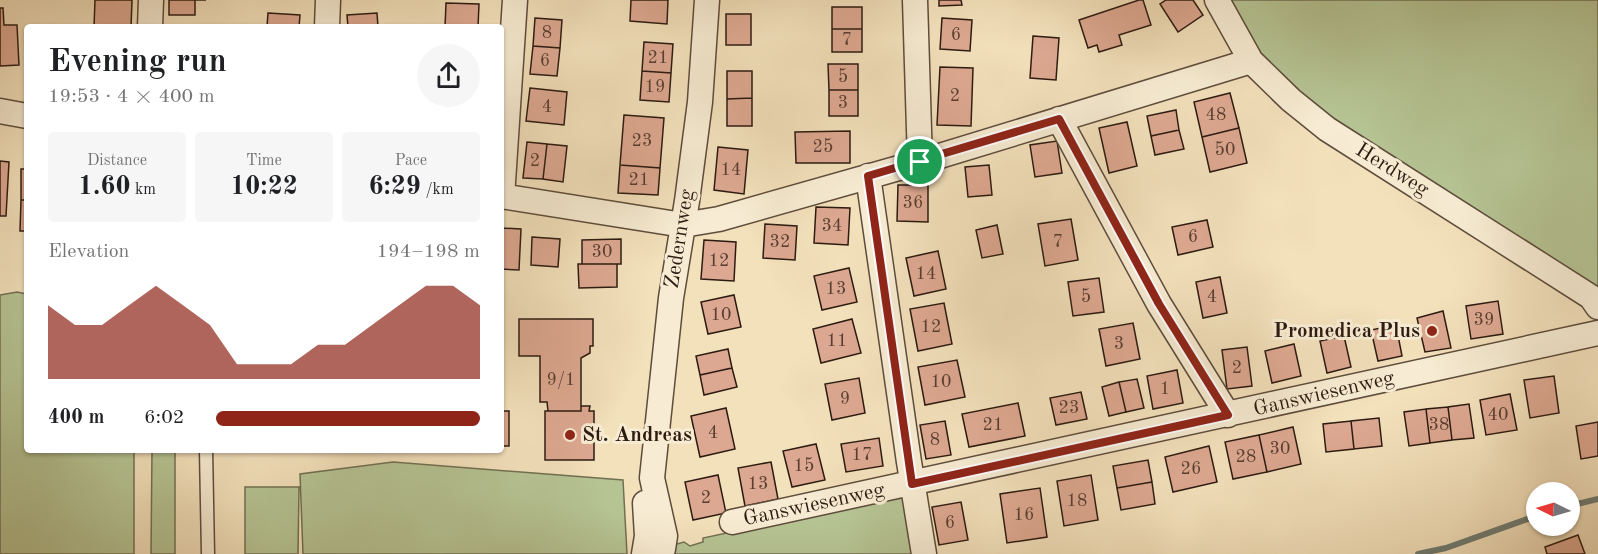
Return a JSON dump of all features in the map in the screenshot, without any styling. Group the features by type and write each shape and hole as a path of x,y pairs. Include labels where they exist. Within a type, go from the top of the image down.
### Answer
{"street":[{"path":"150,24 151,0"},
{"path":"327,24 328,0"},
{"path":"504,166 515,0"},
{"name":"Zedernweg","path":"661,554 665,536 652,478 671,298 700,102 707,0"},
{"path":"915,0 920,162"},
{"name":"Herdweg","path":"1216,0 1251,61 1291,100 1327,129 1591,297 1598,307"},
{"path":"504,196 683,225 719,219 920,162 1251,61"},
{"path":"0,111 24,115"},
{"path":"1059,119 1159,304 1228,415"},
{"path":"868,176 924,554"},
{"name":"Ganswiesenweg","path":"732,522 1598,333"},
{"name":"Zedernweg","path":"644,554 647,536 646,491 652,478"}],"lane":[{"path":"206,453 208,554"}],"green space":[{"path":"1224,0 1598,0 1598,307 1335,125 1253,49"},
{"path":"17,292 24,293 24,453 134,453 134,554 0,554 0,295"},
{"path":"152,453 175,453 175,554 151,554"},
{"path":"393,462 623,480 627,554 303,554 300,474"},
{"path":"245,487 299,487 298,554 245,554"},
{"path":"905,495 914,554 670,554 673,545 684,542 690,546 703,542 703,538"}],"building":[{"path":"95,0 132,0 131,24 94,24"},
{"path":"169,0 195,0 195,15 169,15"},
{"path":"631,0 668,0 667,24 630,21"},
{"path":"939,0 961,0 962,5 939,6"},
{"path":"1143,0 1151,25 1119,35 1122,45 1099,52 1097,45 1088,48 1079,20"},
{"path":"1166,0 1193,0 1203,15 1178,32 1160,4"},
{"path":"446,3 479,4 478,24 445,24"},
{"path":"832,7 862,7 862,29 832,29"},
{"path":"0,8 3,8 4,25 17,25 19,65 0,66"},
{"path":"268,13 300,15 299,24 267,24"},
{"path":"377,13 378,24 348,24 347,15"},
{"path":"726,14 751,14 751,45 726,45"},
{"path":"535,18 562,20 560,48 533,46"},
{"path":"942,18 972,20 970,51 940,49"},
{"path":"832,29 862,29 862,52 832,52"},
{"path":"1033,36 1059,38 1056,80 1030,78"},
{"path":"644,42 673,44 671,73 642,71"},
{"path":"533,46 560,48 557,76 530,74"},
{"path":"828,64 858,64 858,90 829,90"},
{"path":"940,67 973,68 971,126 937,125"},
{"path":"642,71 671,73 669,102 640,100"},
{"path":"727,71 752,71 752,98 727,99"},
{"path":"530,88 567,92 564,125 526,121"},
{"path":"829,90 858,90 858,116 829,116"},
{"path":"1230,93 1239,128 1202,137 1194,102"},
{"path":"752,98 752,126 727,126 727,99"},
{"path":"1176,110 1179,130 1151,136 1147,116"},
{"path":"624,115 664,118 660,168 620,165"},
{"path":"1127,122 1137,166 1109,173 1099,128"},
{"path":"1239,128 1247,163 1210,172 1202,137"},
{"path":"1179,130 1184,149 1155,155 1151,136"},
{"path":"850,131 850,163 796,163 795,132"},
{"path":"1057,141 1062,173 1035,177 1030,145"},
{"path":"527,142 547,144 543,179 523,178"},
{"path":"547,144 567,146 563,182 543,179"},
{"path":"718,147 748,150 744,194 714,190"},
{"path":"0,161 9,162 6,216 0,216"},
{"path":"620,165 660,168 658,195 618,193"},
{"path":"989,165 992,195 968,197 965,167"},
{"path":"21,169 24,169 24,200 21,200"},
{"path":"898,185 928,185 928,222 897,221"},
{"path":"21,200 24,200 24,231 20,231"},
{"path":"816,207 850,208 848,245 814,243"},
{"path":"1071,219 1078,260 1045,266 1038,224"},
{"path":"1207,220 1213,247 1178,255 1172,227"},
{"path":"765,224 797,226 795,260 763,258"},
{"path":"997,225 1003,254 982,258 976,230"},
{"path":"504,228 521,229 519,270 504,269"},
{"path":"532,237 560,239 558,267 531,265"},
{"path":"621,239 621,264 582,264 582,240"},
{"path":"704,240 736,242 734,281 701,279"},
{"path":"938,251 946,289 914,296 906,258"},
{"path":"578,264 617,264 617,287 579,288"},
{"path":"849,268 857,302 822,310 814,276"},
{"path":"1220,277 1227,313 1203,318 1196,282"},
{"path":"1099,278 1104,312 1073,316 1068,282"},
{"path":"734,295 741,327 708,334 701,302"},
{"path":"1498,301 1503,334 1471,339 1466,306"},
{"path":"944,303 952,344 918,351 910,309"},
{"path":"1443,311 1451,348 1425,352 1417,318"},
{"path":"519,319 593,319 593,346 590,346 590,353 581,358 581,411 548,411 547,402 540,402 540,356 519,356"},
{"path":"852,319 861,353 821,363 813,329"},
{"path":"1133,323 1140,359 1106,366 1099,329"},
{"path":"1396,325 1402,356 1378,361 1371,330"},
{"path":"1344,336 1351,367 1327,373 1320,341"},
{"path":"1294,344 1301,376 1272,383 1265,351"},
{"path":"1247,347 1252,386 1227,389 1222,350"},
{"path":"728,349 732,368 700,375 696,356"},
{"path":"957,360 965,397 925,405 918,367"},
{"path":"732,368 737,387 704,395 700,375"},
{"path":"1177,370 1183,403 1153,409 1147,376"},
{"path":"1554,376 1559,413 1530,418 1524,380"},
{"path":"859,378 865,413 832,420 825,384"},
{"path":"1137,379 1144,408 1126,412 1119,382"},
{"path":"1119,382 1126,412 1109,416 1102,387"},
{"path":"1081,392 1087,419 1056,425 1050,398"},
{"path":"1510,394 1517,430 1486,435 1480,400"},
{"path":"1018,403 1025,436 969,447 962,414"},
{"path":"1469,404 1474,438 1452,440 1448,407"},
{"name":"St. Andreas","path":"581,406 590,406 589,411 594,411 594,460 545,460 545,411 581,411"},
{"path":"1448,407 1452,440 1430,443 1426,409"},
{"path":"726,408 735,449 700,457 691,416"},
{"path":"1426,409 1430,443 1409,446 1404,412"},
{"path":"504,411 509,411 509,446 504,446"},
{"path":"1379,418 1382,446 1354,449 1351,421"},
{"path":"945,421 951,455 926,459 920,425"},
{"path":"1351,421 1354,449 1326,452 1323,424"},
{"path":"1598,422 1598,456 1581,459 1576,426"},
{"path":"1293,427 1301,464 1267,472 1259,435"},
{"path":"1259,435 1267,472 1233,479 1225,442"},
{"path":"879,438 883,466 846,472 841,444"},
{"path":"816,444 825,480 792,487 783,451"},
{"path":"1209,446 1217,482 1173,492 1165,457"},
{"path":"1148,460 1152,482 1117,488 1113,466"},
{"path":"771,462 778,499 745,506 738,468"},
{"path":"718,475 726,513 693,520 685,482"},
{"path":"1091,475 1098,520 1064,526 1057,481"},
{"path":"1152,482 1155,504 1121,510 1117,488"},
{"path":"1040,488 1047,537 1007,543 1000,494"},
{"path":"961,502 968,540 939,545 932,507"},
{"path":"1578,536 1585,554 1547,554 1545,547"}],"waterway":[{"path":"1580,503 1598,499"},
{"path":"1418,554 1446,548 1526,520"}],"place":[{"name":"Promedica Plus","path":"1432,331"},
{"name":"St. Andreas","path":"570,435"}],"route":[{"path":"1059,119 1159,304 1228,415 912,484 868,176 920,162 1059,119"}]}
